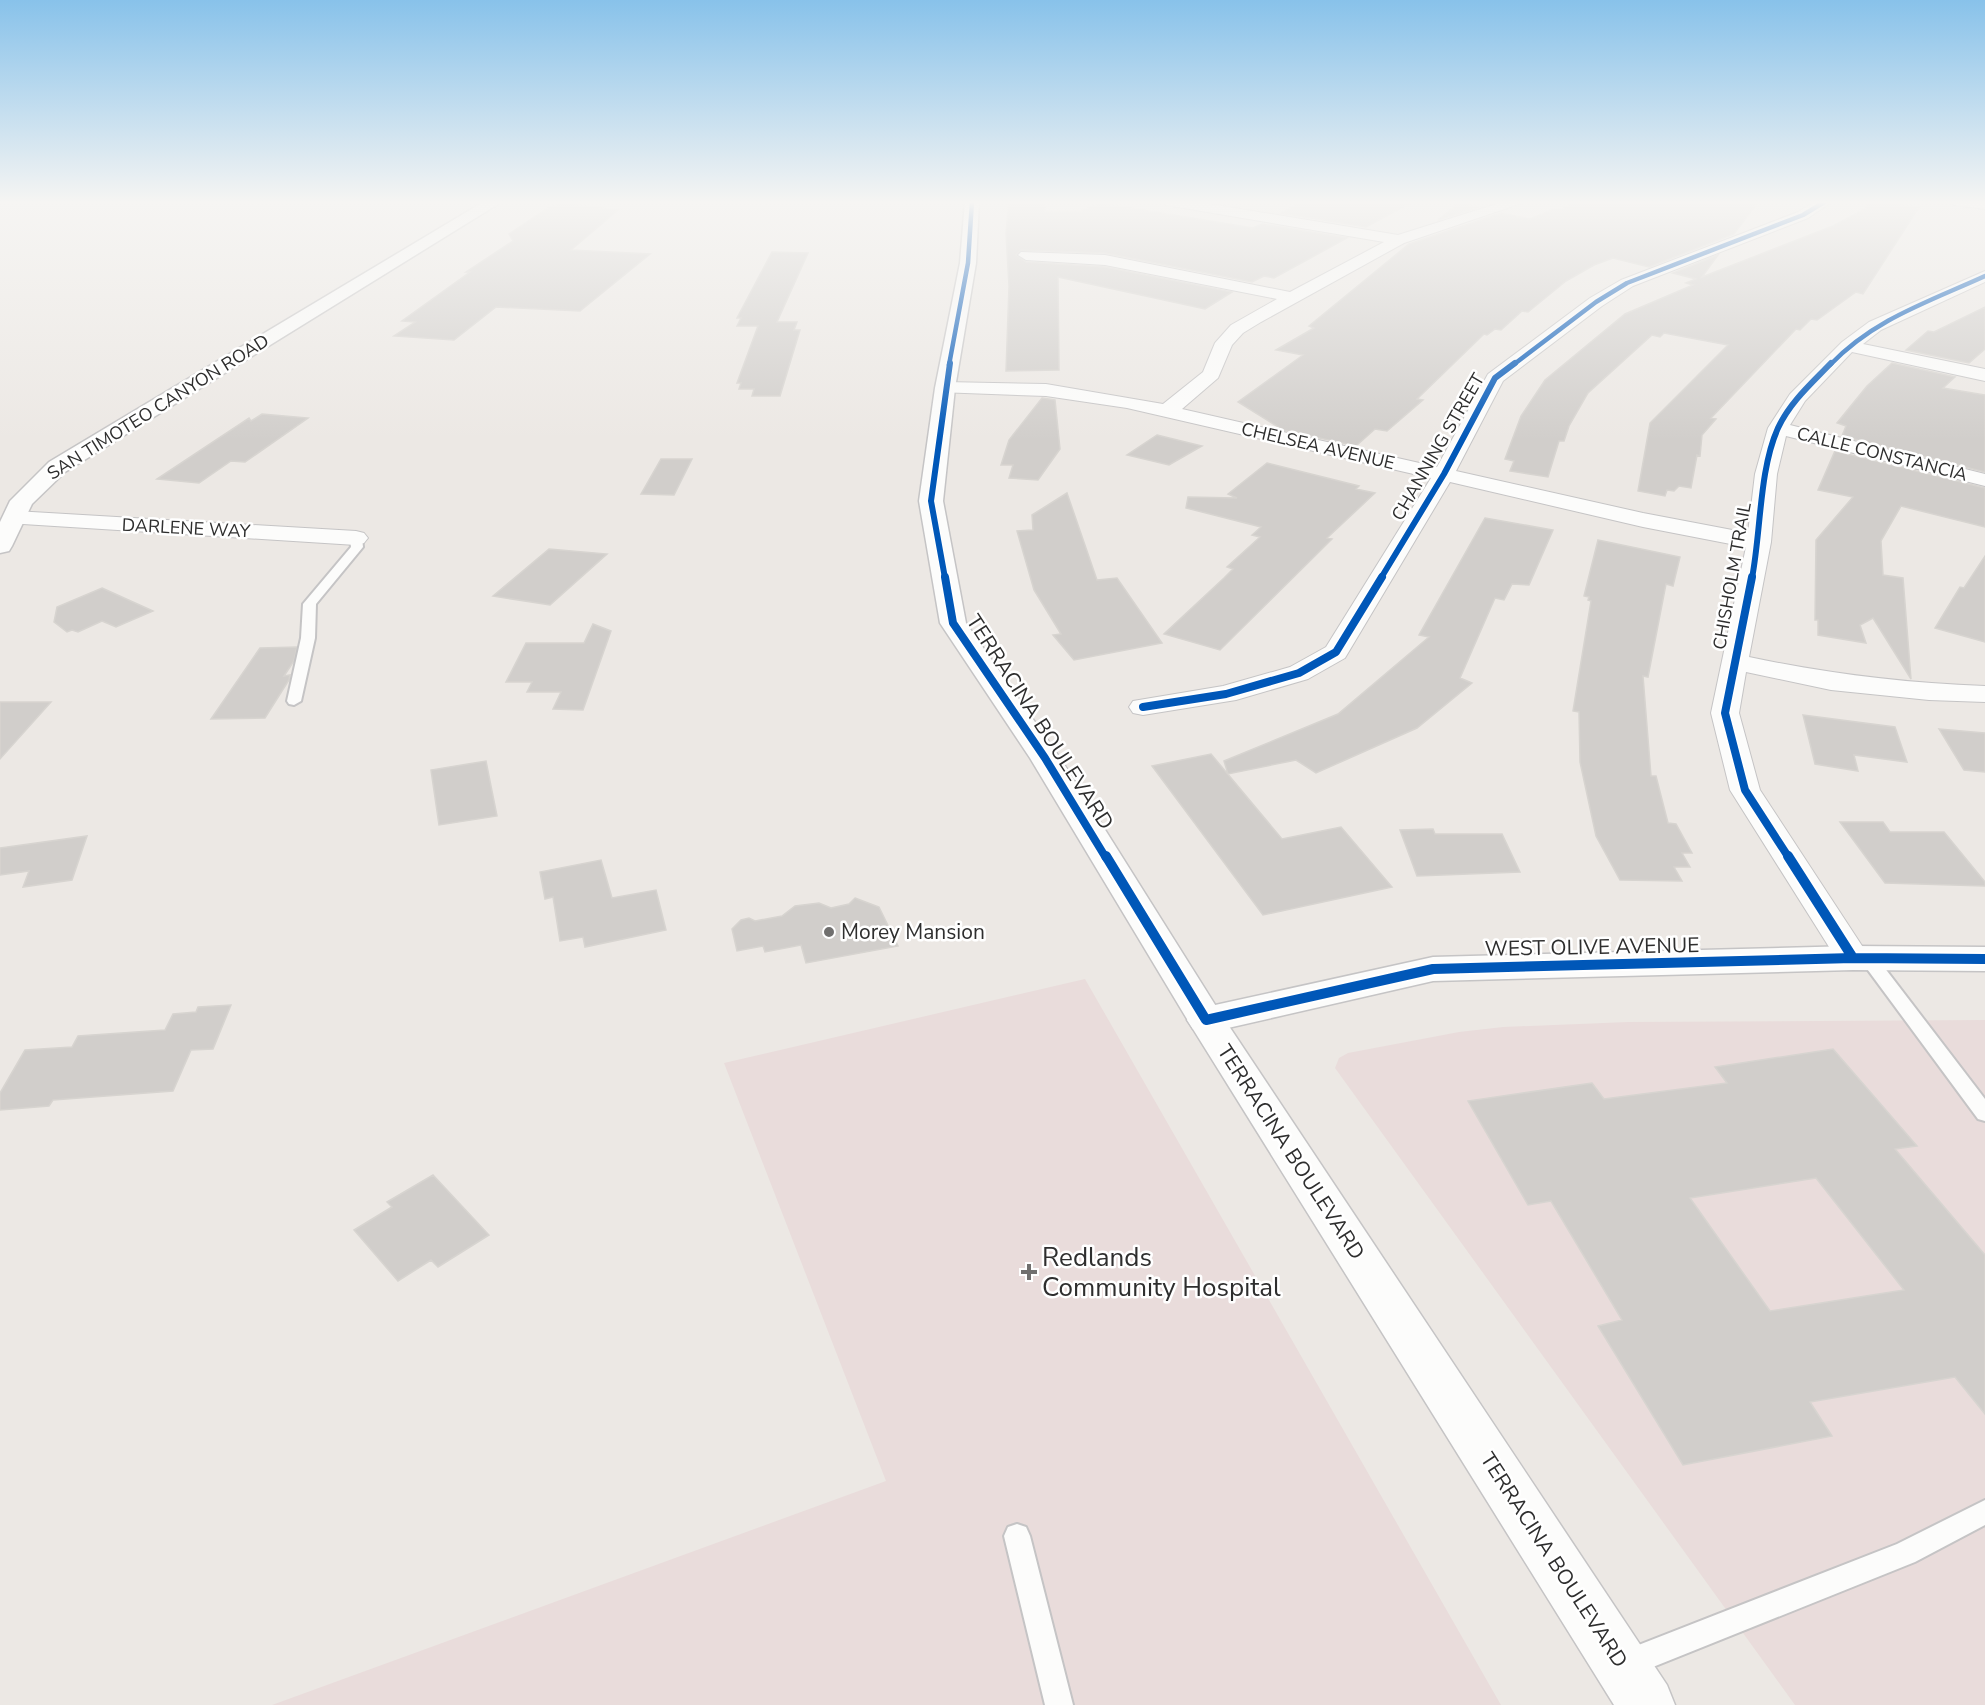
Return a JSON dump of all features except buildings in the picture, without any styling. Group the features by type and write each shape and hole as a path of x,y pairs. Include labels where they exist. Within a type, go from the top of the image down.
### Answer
{"main road":[{"name":"SAN TIMOTEO CANYON ROAD","path":"0,546 22,501 57,467 364,281"},
{"name":"TERRACINA BOULEVARD","path":"965,281 945,387 931,501 953,623 1045,758 1206,1020 1647,1705"},
{"name":"WEST OLIVE AVENUE","path":"1206,1020 1433,969 1861,958 1985,958"}],"street":[{"path":"1207,281 1294,298"},
{"path":"1166,411 1197,388 1211,374 1224,343 1237,328 1326,281"},
{"name":"CHANNING STREET","path":"1143,707 1226,694 1299,673 1336,652 1444,474 1495,378 1596,302 1633,281"},
{"name":"CHISHOLM TRAIL","path":"1861,958 1745,790 1725,713 1759,542 1766,474 1778,428 1797,398 1848,346 1875,326 1973,289"},
{"path":"1848,346 1985,375"},
{"name":"CHELSEA AVENUE","path":"945,387 1078,393 1643,520 1759,542"},
{"name":"CALLE CONSTANCIA","path":"1778,428 1985,480"},
{"name":"DARLENE WAY","path":"15,518 356,538"},
{"path":"1734,662 1831,682 1929,692 1985,694"}],"lane":[{"path":"294,701 308,638 310,604 357,548 356,538"},
{"path":"1861,958 1985,1114"},
{"path":"1622,1666 1896,1557 1985,1512"},
{"path":"1017,1536 1059,1705"}],"shaded area":[{"name":"Redlands Community Hospital","path":"1085,979 1501,1705 272,1705 886,1481 724,1063"},
{"path":"1985,1020 1985,1705 1795,1705 1335,1068 1339,1058 1348,1053 1459,1032 1503,1027 1628,1022"}],"cycle path":[{"path":"965,281 945,388 931,501 953,623 1045,758 1206,1020 1433,969 1853,958 1985,959"},
{"path":"1143,707 1226,694 1299,673 1336,652 1444,474 1495,378 1596,302 1633,281"},
{"path":"1853,958 1745,790 1725,713 1759,542 1766,474 1778,428 1797,398 1848,346 1875,326 1975,281"}],"place":[{"name":"Morey Mansion","path":"829,932"},
{"name":"Redlands Community Hospital","path":"1029,1272"}]}
